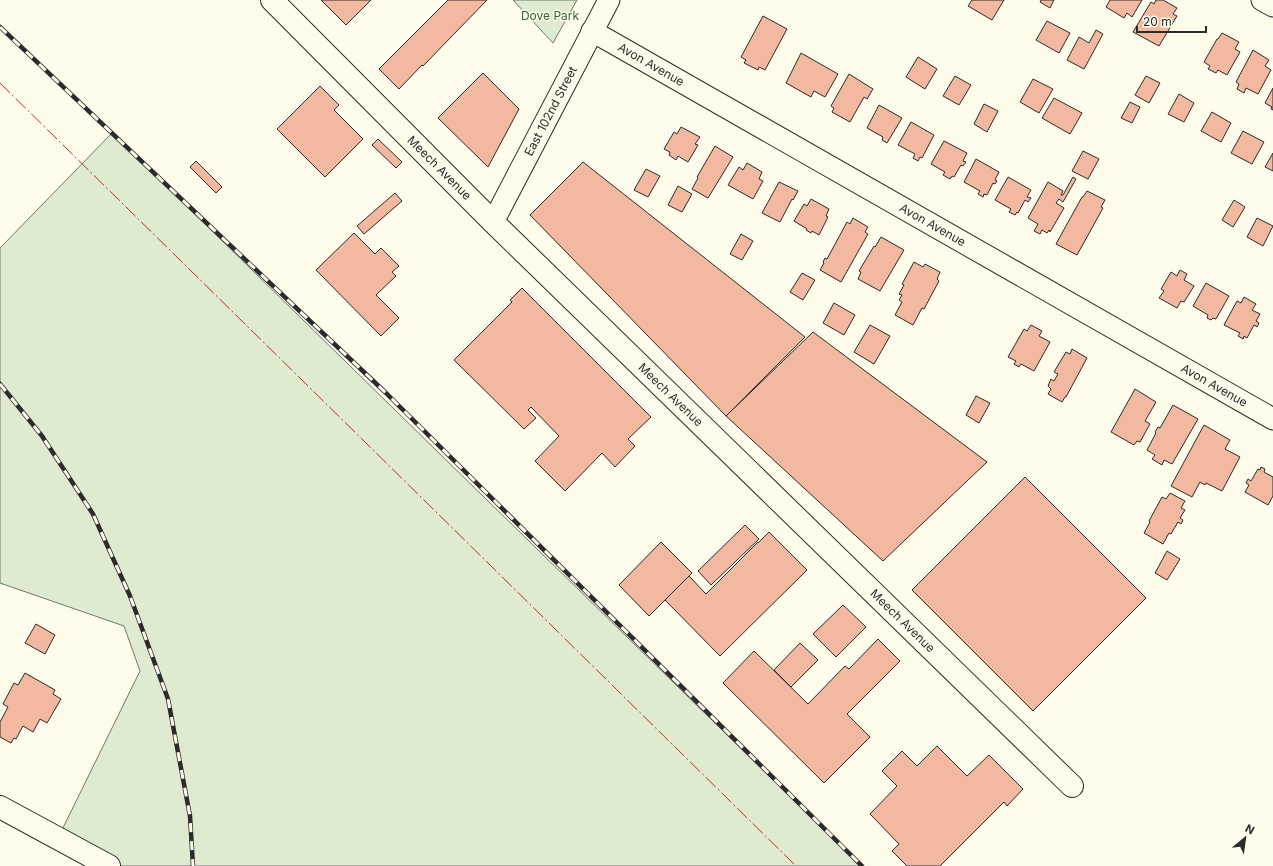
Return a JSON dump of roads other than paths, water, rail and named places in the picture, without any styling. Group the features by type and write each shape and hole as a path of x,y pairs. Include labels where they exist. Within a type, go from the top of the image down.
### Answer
{"street":[{"name":"Meech Avenue","path":"272,0 493,222 1072,786"},
{"name":"East 102nd Street","path":"493,222 609,0"},
{"path":"1262,0 1273,6"},
{"name":"Avon Avenue","path":"592,31 1271,413"},
{"path":"0,807 109,866"}],"railway":[{"path":"0,27 386,393 862,866"},
{"path":"0,384 42,436 93,514 130,596 168,699 190,816 193,866"}],"park label":[{"name":"Dove Park","path":"550,16"}]}
